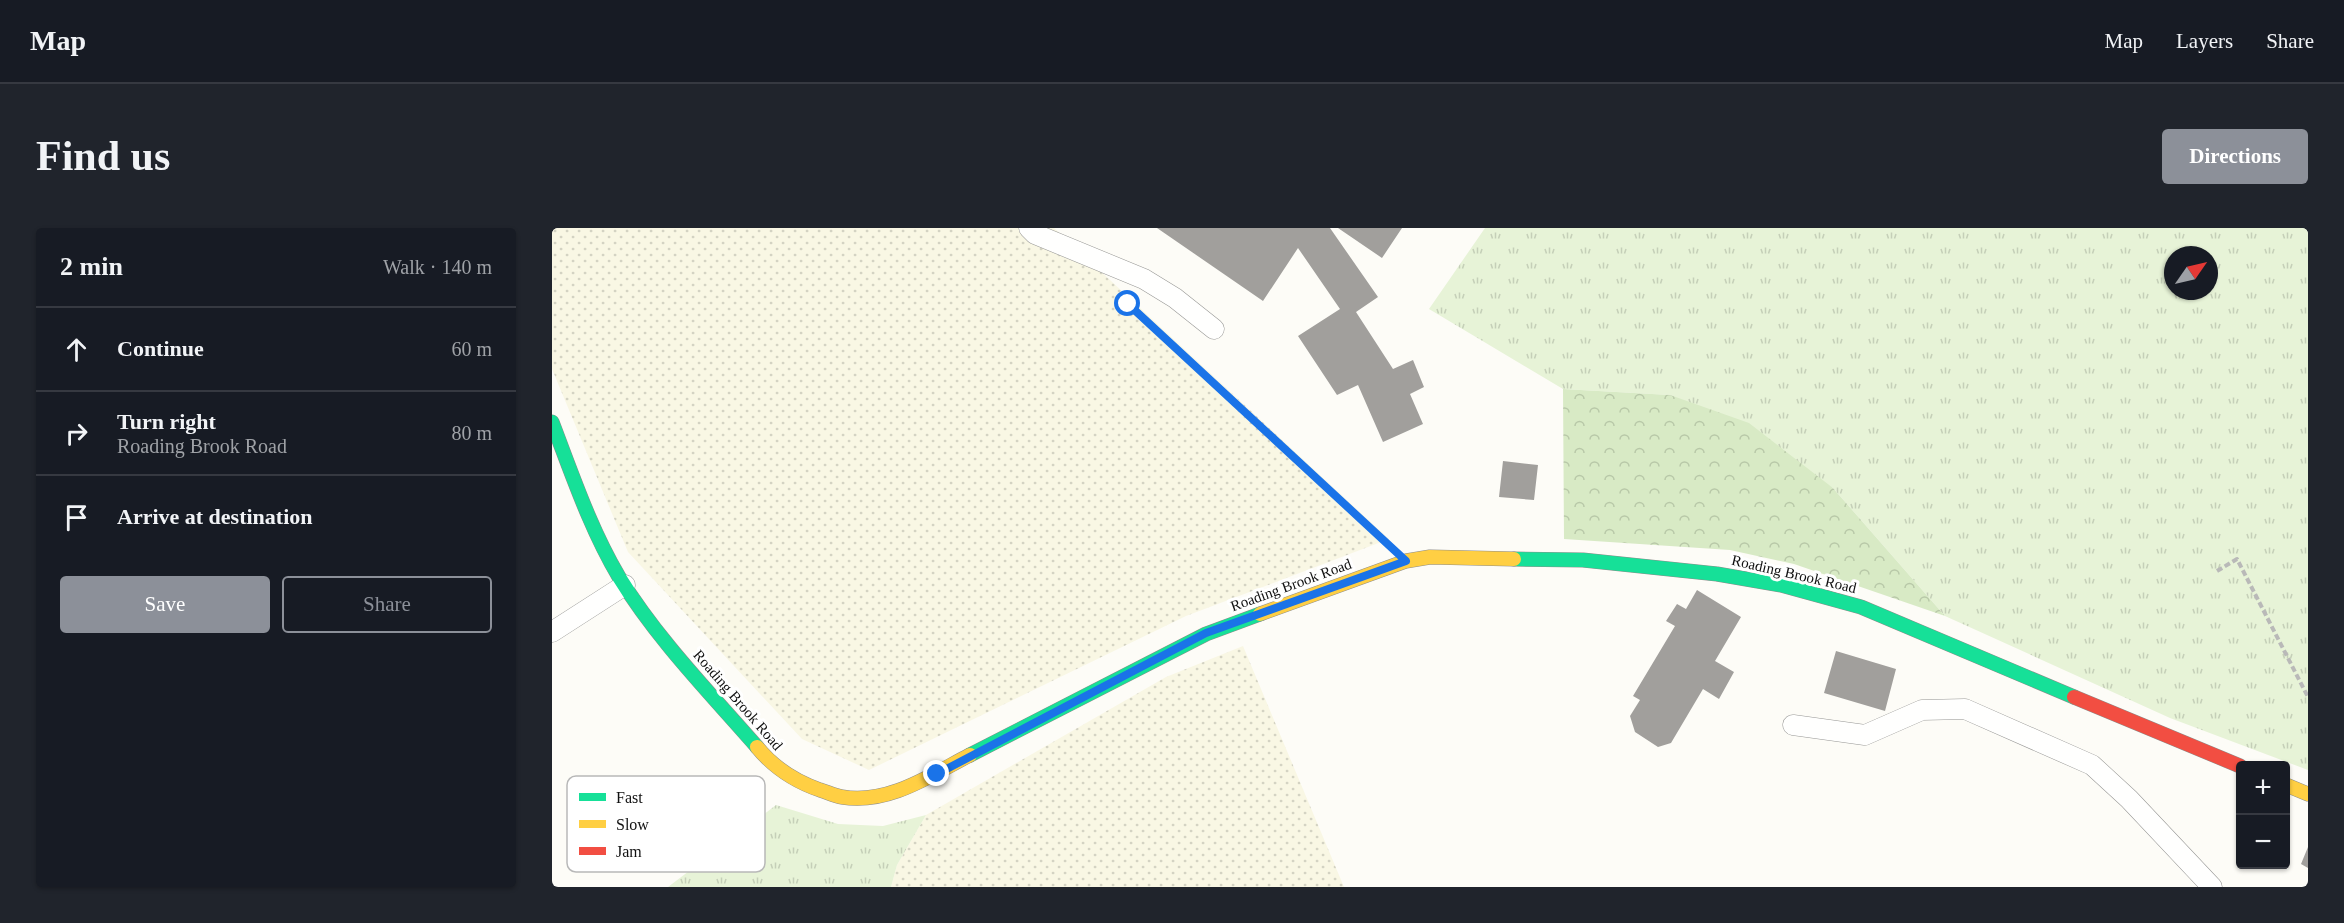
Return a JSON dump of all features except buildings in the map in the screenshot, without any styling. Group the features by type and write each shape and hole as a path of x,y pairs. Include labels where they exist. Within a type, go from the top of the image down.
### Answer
{"street":[{"name":"Roading Brook Road","path":"552,423 588,514 626,585 652,625 773,766 809,786 842,797 872,798 904,789 937,774 1206,633 1406,561 1430,557 1583,561 1716,574 1781,585 1861,607 2236,764"},
{"path":"2290,787 2308,794"}],"lane":[{"path":"1029,228 1035,234 1143,279 1174,298 1214,330"},
{"path":"552,632 626,585"},
{"path":"1793,724 1865,735 1922,710 1965,709 2092,765 2129,799 2212,887"}],"path":[{"path":"1145,320 1406,561"},
{"path":"2217,571 2237,559 2308,697"}],"shaded area":[{"path":"552,228 1054,228 1389,539 1186,616 869,770 802,739 628,552 552,369"},
{"path":"1243,646 1344,887 891,887 897,865 926,815 1166,677"}],"green space":[{"path":"1485,228 2308,228 2308,770 2290,763 2290,761 2284,761 2170,718 1945,616 1833,488 1670,395 1563,389 1429,309"},
{"path":"1563,389 1670,395 1749,423 1833,488 1945,616 1794,564 1730,550 1564,539"},
{"path":"776,805 838,824 883,826 926,815 897,865 891,887 668,887 688,872 765,872 765,813"}],"traffic: fast":[{"path":"552,422 590,520 619,577 667,644 757,747"},
{"path":"1514,559 1583,560 1717,574 1781,585 1861,607 2074,697"},
{"path":"970,755 1206,634 1260,614"}],"traffic: slow":[{"path":"1260,614 1406,561 1430,557 1514,559"},
{"path":"757,747 785,773 802,782 837,796 859,798 876,797 909,786 970,755"},
{"path":"2290,787 2308,794"}],"traffic: jam":[{"path":"2074,697 2236,764"}],"route":[{"path":"937,774 1206,633 1406,561 1128,304"}]}
